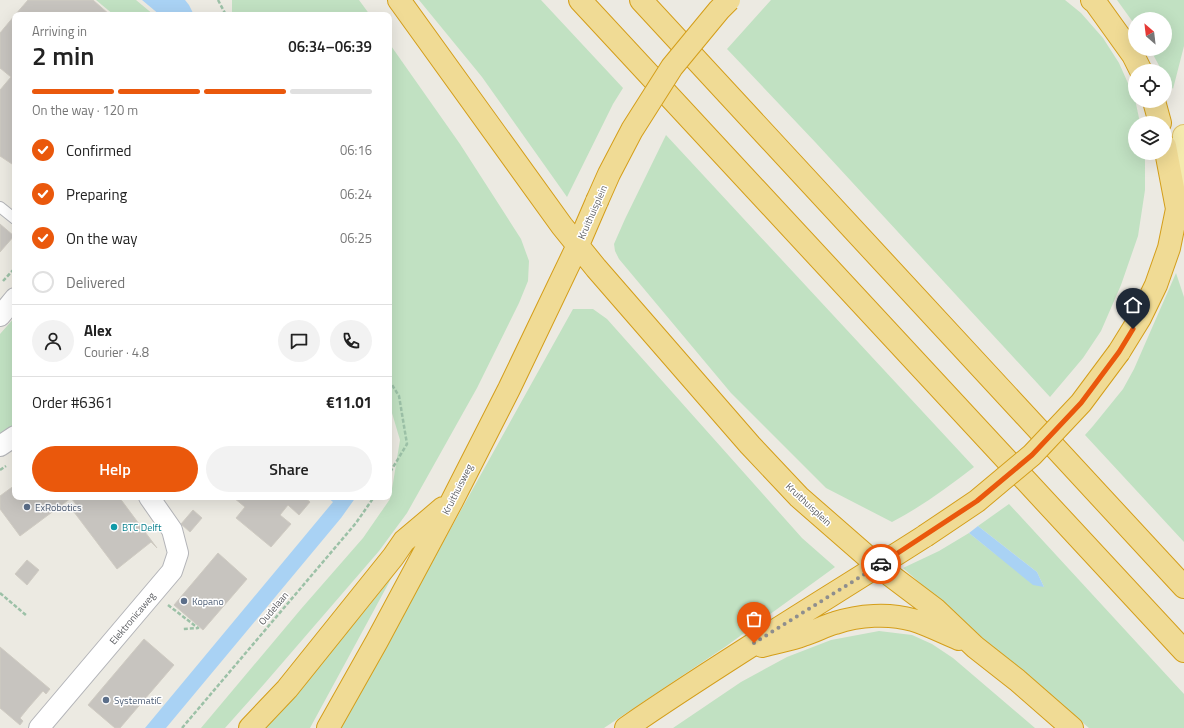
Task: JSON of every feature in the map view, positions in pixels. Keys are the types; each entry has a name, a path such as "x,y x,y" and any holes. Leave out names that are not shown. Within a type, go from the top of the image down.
{"highway":[{"path":"399,0 518,166 562,226 578,245"},
{"path":"580,0 1184,651"},
{"path":"641,0 1184,586"},
{"name":"Kruithuisplein","path":"729,0 719,10 668,73 632,130 609,174 578,245 638,317 794,492 878,566 935,609 975,647"},
{"path":"1092,0 1095,2 1133,55 1138,64"},
{"path":"1168,160 1184,236"},
{"path":"626,728 743,650 925,536 977,501 1032,455 1081,403 1119,352 1140,318 1156,285 1169,248 1177,209"},
{"name":"Kruithuisweg","path":"328,728 377,641 452,501 509,389 578,245"},
{"path":"250,728 287,689 394,557 404,541 452,501"},
{"path":"743,650 803,636 834,622 856,618 878,616 912,620 926,624 975,647 1072,728"}],"main road":[{"path":"1177,209 1180,165 1184,136"}],"street":[{"path":"0,316 12,302"},
{"path":"0,446 12,438"},
{"name":"Elektronicaweg","path":"39,728 172,571 178,553 172,530 151,500"}],"lane":[{"path":"0,207 12,217"}],"path":[{"path":"218,0 224,12"},
{"path":"0,284 12,271"},
{"path":"392,385 399,396 407,444 392,469"},
{"name":"Oudelaan","path":"182,728 356,523 372,500"},
{"path":"0,594 27,616"},
{"path":"172,608 198,628 182,629"}],"green space":[{"path":"96,0 136,0 150,12 110,12"},
{"path":"232,0 359,0 368,12 232,12"},
{"path":"419,0 541,0 623,88 613,104 567,197 482,77"},
{"path":"771,0 1065,0 1081,13 1103,38 1119,63 1128,83 1128,108 1137,108 1139,116 1128,116 1128,160 1145,160 1145,190 1138,236 1121,285 1101,331 1083,358 1050,397 816,143 727,49"},
{"path":"1117,0 1184,0 1184,46 1173,89 1172,64 1158,64 1154,56 1172,56 1172,12 1128,12 1128,15"},
{"path":"392,47 460,144 521,239 529,261 528,281 519,303 477,388 407,513 379,551 225,728 201,728 363,538 389,500 392,500 392,487 400,440 392,413"},
{"path":"666,135 974,467 924,503 892,522 826,488 731,393 619,259 615,251 614,244"},
{"path":"1176,273 1184,297 1184,542 1085,435 1123,389 1134,369"},
{"path":"573,309 593,309 607,319 802,538 835,567 725,647 604,728 338,728 421,582"},
{"path":"12,320 12,428 0,437 0,334"},
{"path":"1009,504 1184,694 1184,728 1089,728 988,643 903,568 939,551 969,533 994,553 1044,587 1037,572 978,526"},
{"path":"392,577 310,728 263,728 369,606"},
{"path":"879,631 912,635 932,644 953,658 1035,728 673,728 741,682 787,657 831,640"}],"water":[{"path":"142,0 185,0 192,12 156,12"},
{"path":"331,500 354,500 341,518 166,728 145,728 333,502"},
{"path":"978,526 1037,572 1044,587 1033,585 969,533"}],"building":[{"path":"28,0 93,0 107,12 18,12"},
{"path":"12,19 12,164 0,156 0,90 11,77 0,68 0,33"},
{"path":"0,224 12,234 12,238 0,252"},
{"name":"BTC Delft","path":"12,487 12,500 68,500 20,536 0,509 0,496"},
{"name":"BTC Delft","path":"73,500 121,500 157,548 151,542 117,569 71,508 76,504"},
{"path":"236,500 308,500 310,502 299,515 288,505 280,515 291,524 271,547 236,518 245,507"},
{"path":"193,510 202,518 190,532 181,524"},
{"path":"218,553 247,579 203,630 174,605"},
{"path":"27,560 39,570 27,585 15,574"},
{"path":"144,639 174,665 120,728 115,728 88,705"},
{"path":"0,647 50,689 46,694 43,691 29,707 20,718 23,721 20,725 0,708"}],"way so far":[{"path":"754,643 881,564"}],"place":[{"name":"ExRobotics","path":"27,507"},
{"name":"BTC Delft","path":"114,527"},
{"name":"Kopano","path":"184,601"},
{"name":"SystematiC","path":"106,700"}],"route":[{"path":"881,564 977,501 1032,455 1081,403 1119,352 1133,329"}]}
